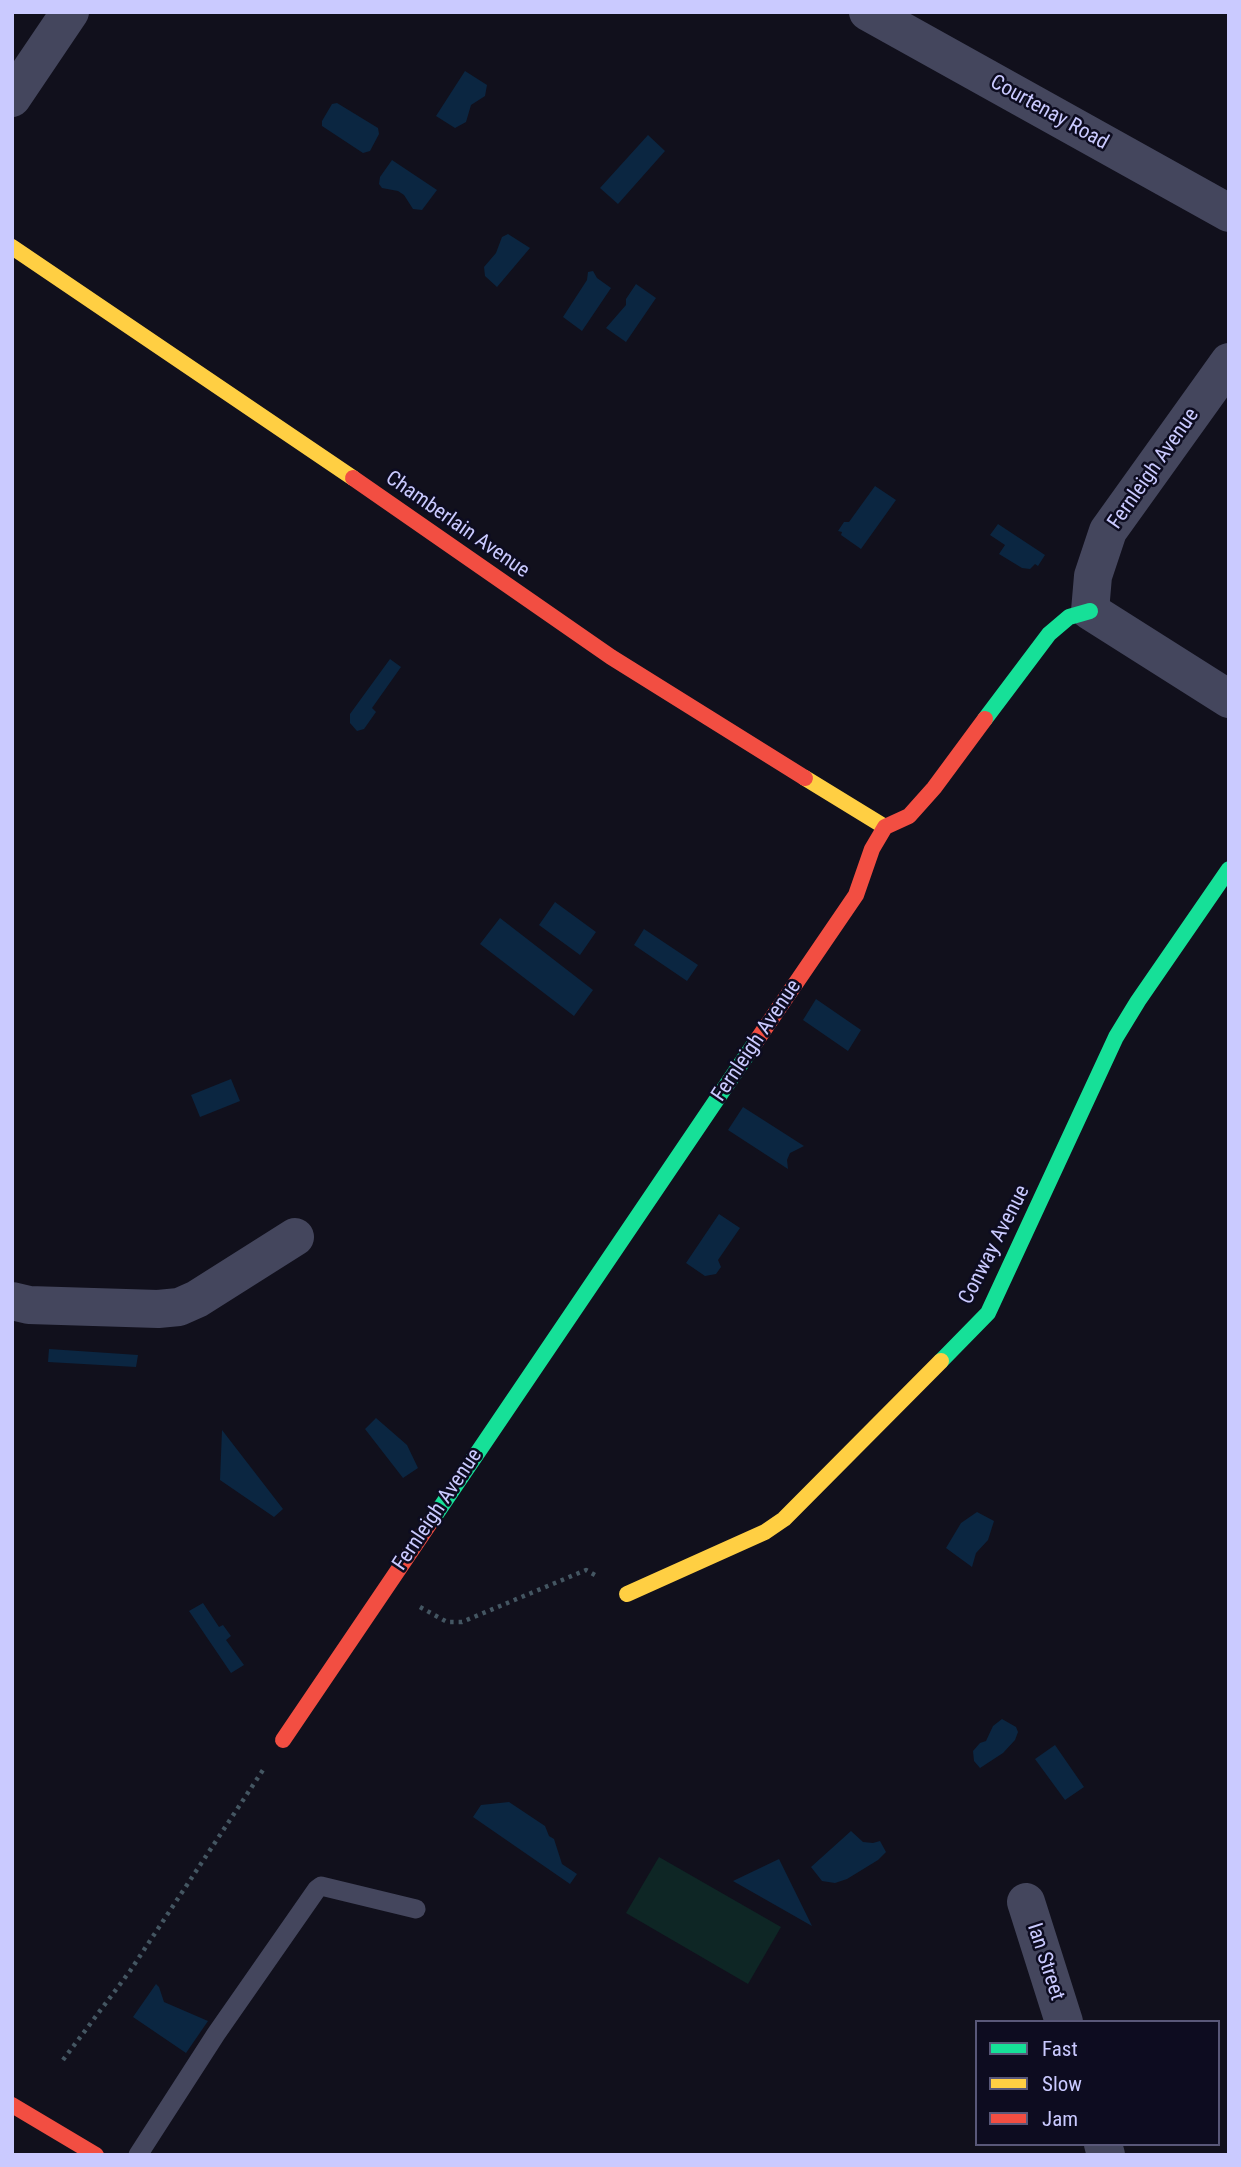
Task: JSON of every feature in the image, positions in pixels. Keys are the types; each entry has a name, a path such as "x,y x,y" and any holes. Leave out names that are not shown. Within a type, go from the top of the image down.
{"street":[{"path":"12,98 70,12"},
{"name":"Courtenay Road","path":"868,12 1229,213"},
{"name":"Chamberlain Avenue","path":"12,247 611,657 885,827"},
{"name":"Fernleigh Avenue","path":"1090,611 1093,576 1108,531 1229,362"},
{"path":"885,827 909,816 1049,634 1069,617 1090,611 1229,699"},
{"name":"Fernleigh Avenue","path":"283,1740 856,895 872,849 885,827"},
{"name":"Conway Avenue","path":"627,1594 765,1532 784,1519 988,1313 1116,1037 1138,1000 1229,869"},
{"path":"12,1301 29,1305 158,1309 179,1307 197,1299 295,1237"},
{"name":"Ian Street","path":"1026,1902 1063,2020"},
{"path":"12,2105 96,2155"}],"lane":[{"path":"138,2155 216,2034 317,1889 321,1886 416,1909"}],"path":[{"path":"387,1587 447,1622 462,1622 586,1570 627,1594"},
{"path":"63,2060 130,1971 283,1740"}],"green space":[{"path":"659,1857 781,1927 748,1984 626,1913"}],"water":[{"path":"465,71 487,85 485,96 471,105 466,122 455,128 436,116"},
{"path":"337,103 378,128 379,134 370,151 363,153 322,126 332,104"},
{"path":"648,135 665,151 618,204 600,188"},
{"path":"392,160 437,190 422,210 413,209 398,191 382,188 379,184 380,177"},
{"path":"508,234 530,248 497,287 485,276 484,267 496,253 502,237"},
{"path":"593,271 597,278 611,288 582,331 563,317 587,280 588,272"},
{"path":"636,284 656,298 626,342 606,328 626,305 626,299"},
{"path":"875,486 896,500 861,549 838,531 844,522 849,522"},
{"path":"998,524 1045,555 1038,566 1035,564 1030,569 1022,568 999,554 1005,545 990,535"},
{"path":"390,659 401,667 372,708 376,712 364,729 357,731 350,723 350,714"},
{"path":"555,902 596,932 580,955 539,925"},
{"path":"500,918 593,990 574,1016 480,944"},
{"path":"644,929 698,965 687,981 634,945"},
{"path":"816,999 861,1030 848,1051 803,1020"},
{"path":"231,1079 240,1101 200,1117 191,1095"},
{"path":"743,1107 804,1146 790,1153 787,1160 788,1169 728,1130"},
{"path":"719,1214 740,1228 718,1260 721,1267 716,1274 705,1276 686,1263"},
{"path":"49,1349 138,1355 136,1367 48,1362"},
{"path":"376,1418 407,1445 418,1468 403,1478 365,1429"},
{"path":"222,1430 283,1509 274,1517 220,1480"},
{"path":"977,1512 994,1521 988,1540 976,1553 972,1567 946,1548 961,1523"},
{"path":"203,1603 219,1627 223,1625 231,1636 226,1640 244,1665 231,1673 189,1611"},
{"path":"1002,1719 1016,1727 1018,1732 1015,1740 1003,1753 980,1768 974,1761 973,1751 986,1741 993,1726"},
{"path":"1055,1745 1084,1787 1065,1800 1035,1759"},
{"path":"509,1802 545,1826 549,1836 554,1839 562,1864 577,1874 570,1884 473,1817 481,1805"},
{"path":"851,1831 863,1842 880,1841 886,1852 847,1879 835,1883 822,1881 811,1867"},
{"path":"779,1859 812,1926 733,1881"},
{"path":"156,1984 164,2002 208,2021 186,2053 133,2017"}],"traffic: fast":[{"path":"985,719 1049,634 1069,617 1090,611"},
{"path":"941,1361 988,1313 1116,1037 1229,869"},
{"path":"432,1520 755,1043"}],"traffic: slow":[{"path":"12,247 353,478"},
{"path":"805,778 885,827"},
{"path":"627,1594 765,1532 784,1519 941,1361"}],"traffic: jam":[{"path":"353,478 611,657 805,778"},
{"path":"755,1043 856,895 872,849 885,827 909,816 934,788 985,719"},
{"path":"283,1740 432,1520"},
{"path":"12,2105 96,2155"}]}
